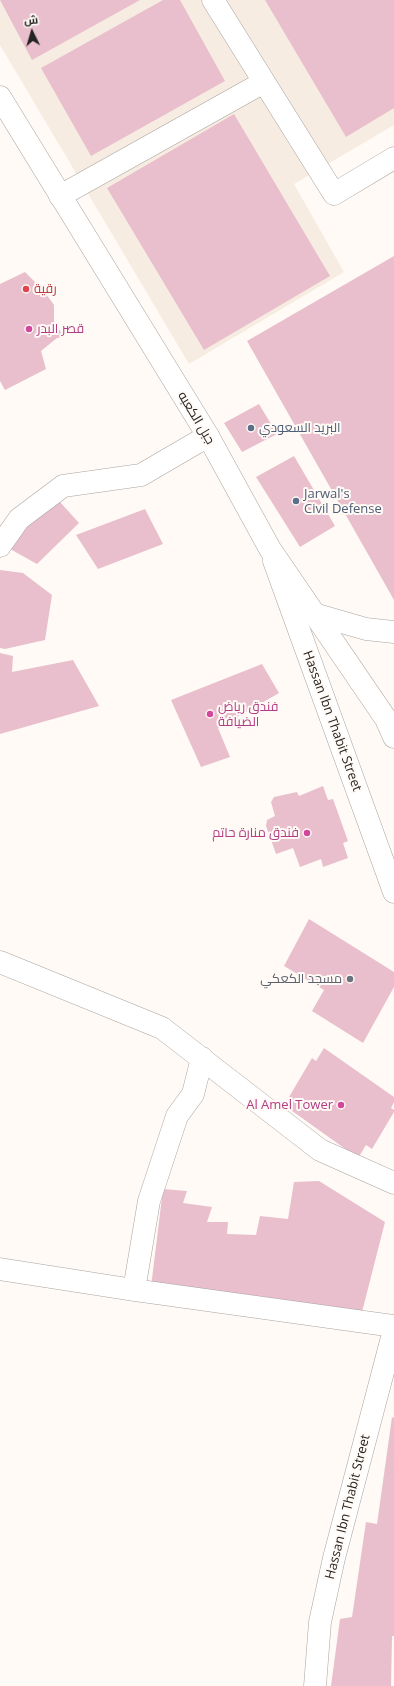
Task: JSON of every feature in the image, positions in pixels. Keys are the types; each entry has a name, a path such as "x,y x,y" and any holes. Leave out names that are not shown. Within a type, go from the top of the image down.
{"main road":[{"path":"213,0 334,194 394,158"},
{"path":"60,196 264,82"},
{"name":"جبل الكعبه","path":"0,97 208,436 270,549 391,722"},
{"path":"0,546 19,519 63,486 141,475 208,436"},
{"name":"Hassan Ibn Thabit Street","path":"270,549 394,892"},
{"path":"314,614 366,629 394,632"},
{"path":"0,962 162,1028 320,1150 394,1183"},
{"path":"134,1290 149,1201 177,1116 193,1094 202,1058"},
{"path":"0,1269 134,1290 394,1326"},
{"name":"Hassan Ibn Thabit Street","path":"315,1686 320,1622 334,1558 394,1330"}],"shaded area":[{"path":"0,0 394,0 394,125 294,184 344,272 189,364 0,45"}],"building":[{"path":"0,0 140,0 32,60"},
{"path":"163,0 180,0 225,81 91,156 41,68"},
{"path":"265,0 394,0 394,108 346,137"},
{"path":"234,114 330,276 204,350 107,188"},
{"path":"394,256 394,600 247,341"},
{"name":"قصر البدر","path":"25,272 44,291 54,305 54,321 64,337 57,338 41,351 46,369 5,390 0,381 0,284"},
{"name":"البريد السعودي","path":"259,404 277,434 242,452 224,423"},
{"name":"Jarwal's Civil Defense","path":"294,456 335,526 300,547 256,477"},
{"path":"60,502 79,523 37,564 1,544"},
{"path":"145,509 163,544 98,569 76,535"},
{"path":"0,570 23,573 52,595 45,640 5,649 0,648"},
{"path":"0,653 13,656 12,672 73,660 99,706 0,734"},
{"name":"فندق رياض الضيافة","path":"262,664 279,693 218,728 230,757 201,767 171,700"},
{"name":"فندق منارة حاتم","path":"323,786 328,800 333,799 348,841 343,843 348,858 323,867 321,859 300,867 293,848 276,854 266,826 267,820 275,816 271,802 274,797 297,792 299,796"},
{"name":"مسجد الكعكي","path":"309,919 394,972 394,987 363,1043 312,1011 324,990 284,966"},
{"name":"Al Amel Tower","path":"324,1048 394,1097 394,1102 391,1108 394,1112 372,1149 366,1145 358,1158 288,1108 293,1099 289,1097 312,1058 316,1061"},
{"path":"319,1181 385,1222 361,1316 151,1287 163,1189 187,1191 183,1203 212,1207 207,1222 228,1222 227,1234 256,1235 260,1216 288,1219 294,1182"},
{"path":"392,1417 394,1418 394,1636 392,1636 391,1686 331,1686 340,1619 352,1617 366,1522 377,1524"}],"place":[{"name":"رقية","path":"26,289"},
{"name":"قصر البدر","path":"29,329"},
{"name":"البريد السعودي","path":"251,428"},
{"name":"Jarwal's Civil Defense","path":"296,501"},
{"name":"فندق رياض الضيافة","path":"210,714"},
{"name":"فندق منارة حاتم","path":"307,833"},
{"name":"مسجد الكعكي","path":"350,979"},
{"name":"Al Amel Tower","path":"341,1105"}]}
